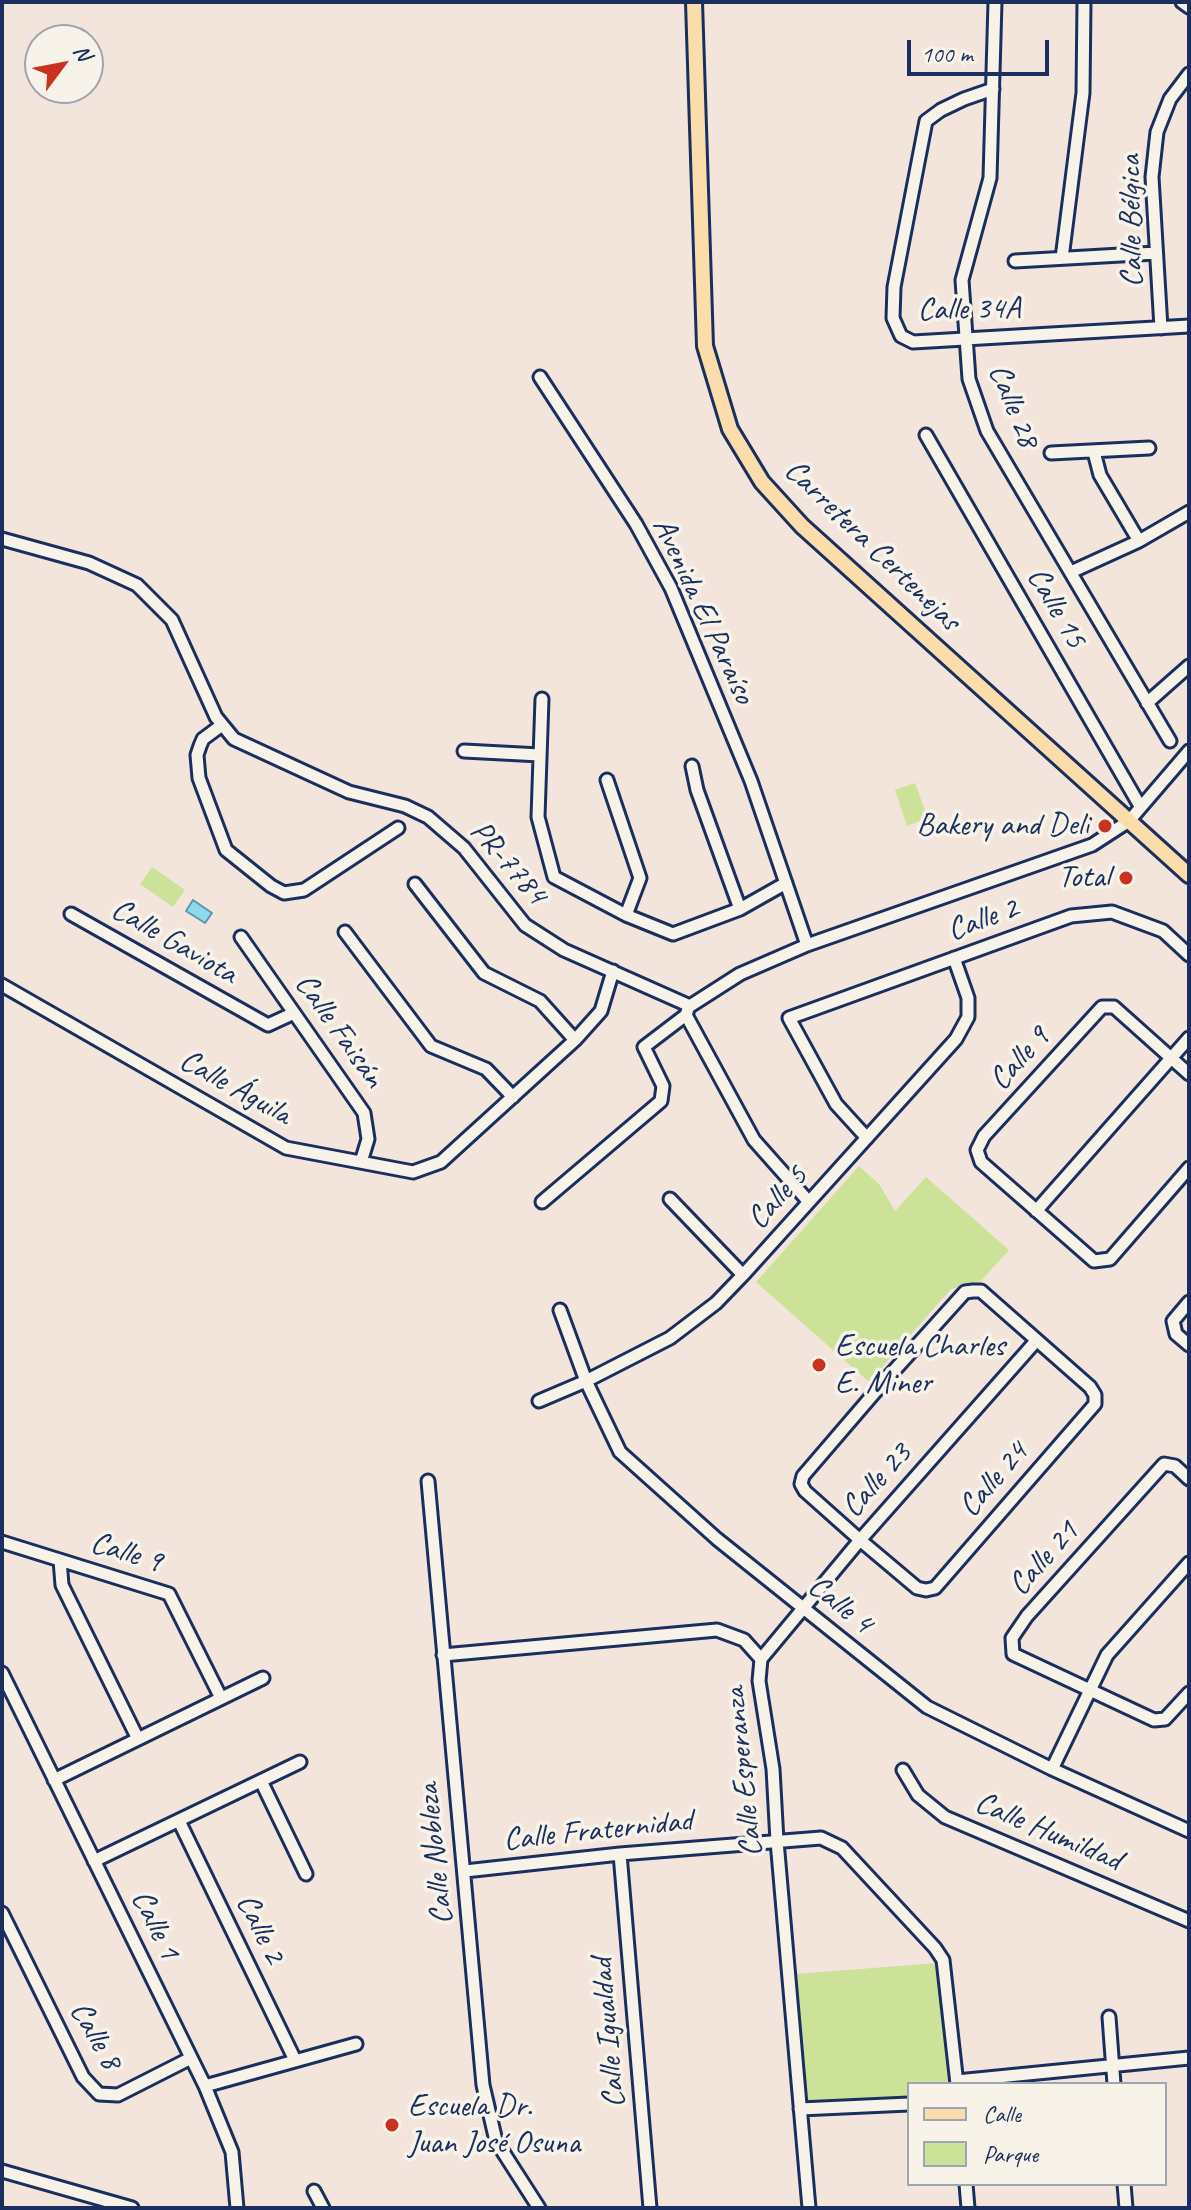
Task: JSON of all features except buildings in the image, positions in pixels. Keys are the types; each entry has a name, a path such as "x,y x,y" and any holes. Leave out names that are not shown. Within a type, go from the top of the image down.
{"main road":[{"name":"Carretera Certenejas","path":"694,2 705,346 730,429 762,482 802,526 1189,875"}],"street":[{"name":"Calle 28","path":"995,2 990,178 962,280 969,379 987,431 1170,741"},
{"path":"1062,258 1083,93 1084,2"},
{"path":"1182,2 1189,7"},
{"name":"Calle Bélgica","path":"1161,328 1152,177 1157,132 1170,99 1189,74"},
{"name":"Calle 34A","path":"993,89 964,99 926,121 894,287 893,318 901,336 913,342 1189,326"},
{"path":"1015,261 1156,253"},
{"name":"Avenida El Paraíso","path":"540,377 636,524 671,588 751,781 807,945"},
{"name":"Calle 15","path":"926,435 1140,806"},
{"path":"1051,453 1149,448"},
{"path":"1094,452 1100,475 1139,541"},
{"path":"1071,572 1139,541 1189,512"},
{"name":"PR-7784","path":"2,539 89,563 137,585 172,620 216,717 234,739 349,792 405,806 428,817 464,848 525,925 564,950 613,971 688,1011"},
{"path":"1147,703 1189,666"},
{"path":"542,699 538,817 554,877 626,915 673,934 740,909 786,883"},
{"path":"222,725 203,739 197,755 199,778 226,850 271,886 284,893 304,890 398,828"},
{"path":"464,751 540,755"},
{"path":"542,1202 661,1101 663,1086 644,1047 740,974 807,945 1092,845 1129,821 1189,751"},
{"path":"692,766 697,790 740,909"},
{"path":"607,780 640,878 626,915"},
{"path":"415,884 484,973 540,1001 575,1040"},
{"name":"Calle 2","path":"867,1138 836,1104 789,1018 1071,916 1112,912 1163,931 1189,955"},
{"name":"Calle Gaviota","path":"71,914 268,1025 294,1013"},
{"path":"345,932 431,1046 486,1069 513,1097"},
{"name":"Calle Faisán","path":"241,937 364,1113 368,1139 361,1162"},
{"name":"Calle 5","path":"539,1401 670,1338 716,1303 743,1275 956,1039 968,1017 968,998 954,958"},
{"name":"Calle Águila","path":"2,985 286,1148 413,1172 441,1162 575,1040 601,1011 613,971"},
{"name":"Calle 9","path":"1036,1211 981,1162 977,1150 984,1136 1102,1007 1114,1007 1172,1057"},
{"path":"688,1011 754,1140 809,1202"},
{"path":"1189,1038 1036,1211 1094,1261 1110,1259 1189,1168"},
{"path":"1172,1057 1189,1074"},
{"path":"670,1199 743,1275"},
{"path":"860,1540 801,1484 803,1476 863,1406 965,1292 981,1291 1036,1341"},
{"path":"1189,1302 1173,1321 1176,1334 1189,1345"},
{"name":"Calle 4","path":"560,1310 586,1381 620,1452 803,1610 927,1707 1052,1769 1189,1831"},
{"name":"Calle 23","path":"761,1659 860,1540 1036,1341"},
{"name":"Calle 24","path":"860,1540 917,1588 935,1588 1095,1404 1095,1395 1090,1387 1036,1341"},
{"name":"Calle 21","path":"1089,1689 1013,1654 1012,1638 1027,1616 1164,1464 1175,1466 1189,1479"},
{"name":"Calle Nobleza","path":"428,1481 483,2085 496,2141 539,2208"},
{"name":"Calle 9","path":"2,1542 169,1594 221,1698"},
{"path":"60,1560 62,1585 138,1739"},
{"path":"1052,1769 1107,1655 1189,1563"},
{"name":"Calle Esperanza","path":"443,1655 717,1630 744,1640 761,1659 759,1681 773,1769 809,2208"},
{"name":"Calle 1","path":"2,1673 205,2086 232,2152 237,2208"},
{"path":"54,1780 263,1678"},
{"path":"1089,1689 1154,1720 1165,1719 1189,1693"},
{"path":"94,1861 300,1762"},
{"name":"Calle Humildad","path":"903,1770 918,1795 945,1817 1189,1921"},
{"path":"261,1781 306,1874"},
{"name":"Calle 2","path":"179,1821 295,2060"},
{"name":"Calle Fraternidad","path":"465,1871 620,1854 821,1838 842,1848 943,1960 957,2082"},
{"name":"Calle Igualdad","path":"620,1854 650,2208"},
{"name":"Calle 8","path":"2,1913 83,2077 99,2094 118,2095 191,2058"},
{"path":"1109,2017 1114,2082"},
{"path":"205,2086 356,2044"},
{"path":"966,2082 1189,2058"},
{"path":"800,2109 907,2104"},
{"path":"2,2171 132,2208"},
{"path":"966,2186 968,2208"},
{"path":"1124,2186 1126,2208"},
{"path":"314,2191 323,2208"}],"green space":[{"path":"915,783 928,818 907,826 895,790"},
{"path":"152,867 185,890 173,907 140,884"},
{"path":"859,1166 879,1184 895,1211 926,1177 1009,1250 981,1281 951,1289 869,1382 756,1282"},
{"path":"938,1963 955,2082 907,2082 907,2100 808,2103 795,1974"}],"water":[{"path":"193,900 212,913 205,923 186,911"}],"place":[{"name":"Bakery and Deli","path":"1105,826"},
{"name":"Total","path":"1126,878"},
{"name":"Escuela Charles E. Miner","path":"819,1365"},
{"name":"Escuela Dr. Juan José Osuna","path":"392,2125"}]}
